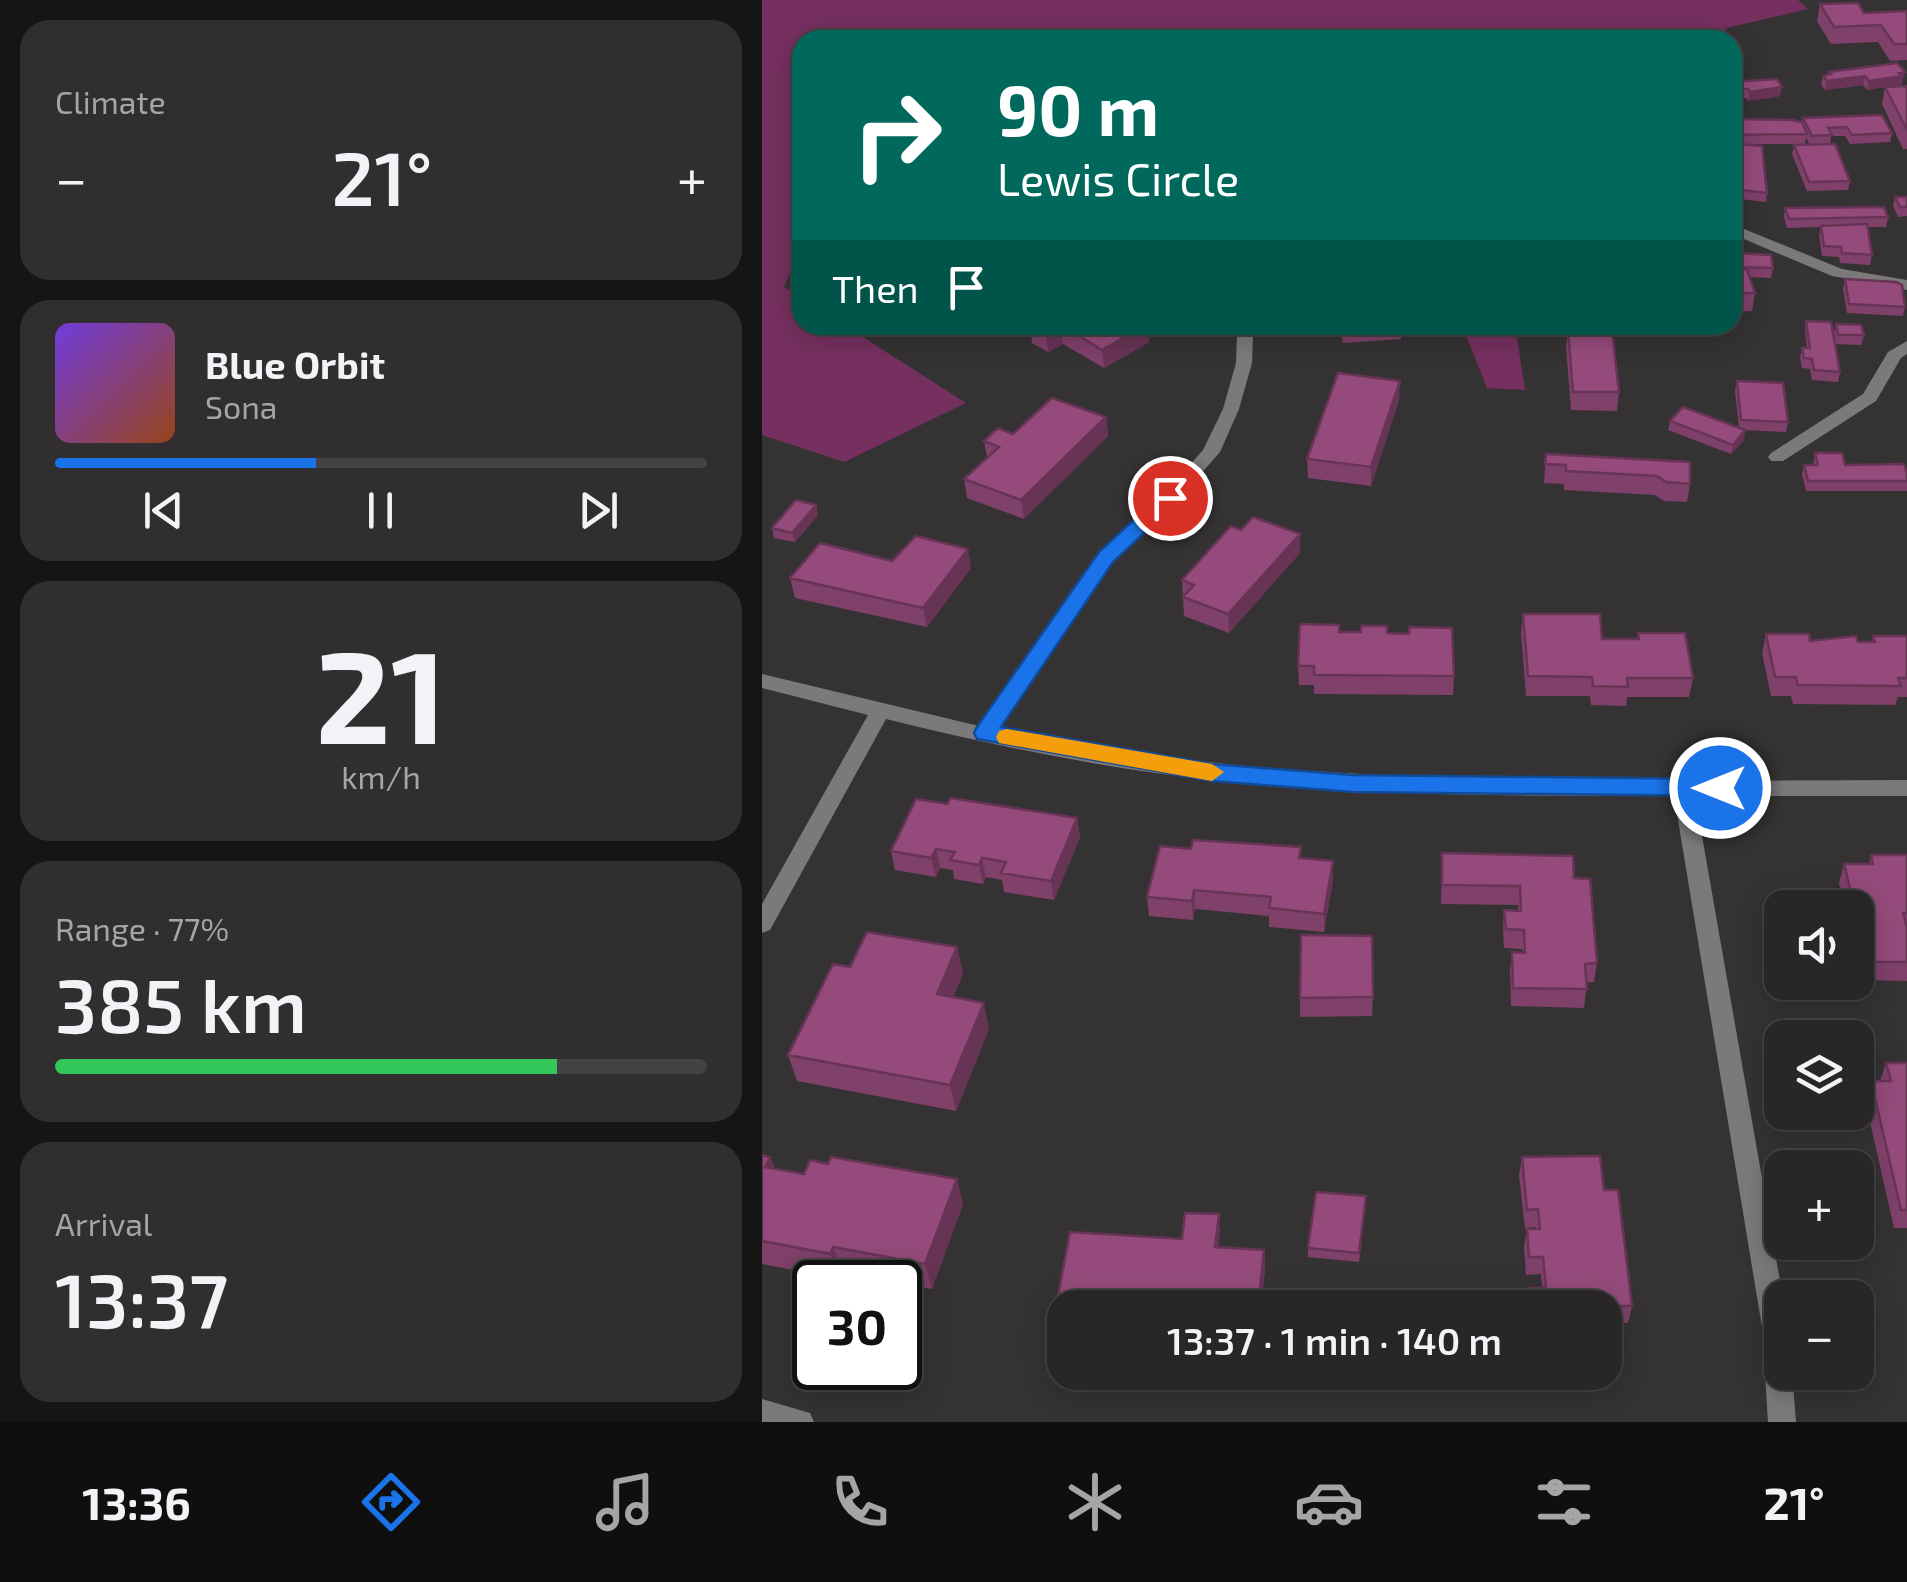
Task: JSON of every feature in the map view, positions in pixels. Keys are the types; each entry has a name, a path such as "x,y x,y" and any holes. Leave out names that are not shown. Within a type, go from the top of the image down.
{"street":[{"path":"1742,233 1838,273 1906,285"},
{"path":"986,733 1106,557 1170,498 1211,452 1244,363 1245,335"},
{"path":"1777,457 1870,397 1894,355 1906,346"},
{"path":"762,681 986,733 1212,772 1353,783 1906,788"},
{"path":"762,924 880,711"},
{"path":"1683,788 1775,1327 1782,1422"},
{"path":"762,1412 800,1422"}],"shaded area":[{"path":"762,0 1798,0 1808,9 1726,30 792,30 792,268 784,287 792,292 792,335 860,335 966,403 844,462 762,435"},
{"path":"1466,335 1517,335 1525,390 1487,388"}],"building":[{"path":"1858,3 1864,13 1907,11 1907,44 1894,44 1881,25 1834,27 1820,4"},
{"path":"1897,63 1905,72 1899,73 1903,76 1827,81 1823,76 1829,72"},
{"path":"1777,79 1782,87 1750,92 1742,89 1742,81"},
{"path":"1907,86 1907,130 1885,87"},
{"path":"1882,115 1892,133 1852,135 1847,127 1828,128 1832,135 1812,136 1803,118"},
{"path":"1742,119 1802,122 1807,134 1742,135"},
{"path":"1742,144 1762,146 1767,193 1742,190"},
{"path":"1835,144 1850,181 1809,182 1794,145"},
{"path":"1895,197 1907,197 1907,207 1900,207"},
{"path":"1884,207 1888,217 1789,219 1785,208"},
{"path":"1867,224 1872,255 1842,253 1841,247 1824,246 1821,226"},
{"path":"1742,254 1771,255 1773,268 1742,267"},
{"path":"1742,269 1747,269 1755,293 1742,293"},
{"path":"1845,279 1896,282 1902,285 1905,307 1849,304"},
{"path":"1806,321 1831,322 1840,372 1814,370 1812,359 1804,358 1802,348 1810,348"},
{"path":"1836,324 1861,325 1864,335 1838,335"},
{"path":"1077,335 1128,335 1102,350"},
{"path":"1568,335 1613,335 1619,392 1573,392"},
{"path":"1338,373 1400,381 1371,467 1307,459"},
{"path":"1737,381 1783,383 1788,422 1741,420"},
{"path":"1052,398 1106,417 1021,500 964,479 999,447 984,441 998,428 1013,434"},
{"path":"1683,407 1745,430 1733,445 1670,421"},
{"path":"1815,453 1842,453 1845,465 1904,464 1907,481 1808,481 1804,465 1818,465"},
{"path":"1546,454 1690,462 1690,484 1666,482 1657,476 1566,471 1566,465 1545,464"},
{"path":"796,500 816,505 792,533 772,528"},
{"path":"1253,517 1300,534 1228,614 1183,597 1194,585 1182,580 1231,526 1241,530"},
{"path":"916,536 968,549 923,608 790,578 820,543 892,561"},
{"path":"1523,614 1600,614 1602,639 1639,639 1638,633 1685,633 1693,678 1627,678 1628,687 1593,686 1592,677 1528,676"},
{"path":"1300,624 1339,625 1339,632 1361,632 1361,626 1387,626 1387,633 1409,634 1409,627 1452,628 1454,676 1314,675 1314,666 1298,666"},
{"path":"1766,634 1809,634 1810,641 1856,636 1858,642 1875,642 1873,636 1907,636 1907,678 1898,678 1901,686 1798,685 1796,677 1775,677"},
{"path":"951,798 1077,818 1051,881 1001,873 1006,862 982,858 979,865 950,860 955,852 936,849 931,858 891,851 916,799 947,804"},
{"path":"1193,840 1301,847 1299,858 1333,861 1324,914 1269,908 1271,897 1194,890 1192,901 1147,897 1160,846 1191,849"},
{"path":"1442,853 1573,856 1574,878 1590,879 1597,963 1585,964 1587,989 1513,988 1512,952 1525,953 1524,930 1506,929 1504,910 1521,911 1520,886 1442,885"},
{"path":"1871,855 1907,855 1907,913 1903,913 1907,962 1874,962 1874,890 1850,890 1844,864 1873,864"},
{"path":"867,932 957,947 937,994 984,1003 950,1085 788,1055 833,964 850,967"},
{"path":"1301,935 1372,936 1373,997 1300,998"},
{"path":"1886,1063 1907,1063 1907,1210 1901,1210 1874,1094 1874,1081 1891,1081"},
{"path":"762,1155 770,1157 765,1167 804,1174 810,1160 828,1164 831,1157 957,1179 925,1264 922,1260 833,1247 831,1254 762,1241"},
{"path":"1600,1156 1604,1190 1618,1190 1632,1306 1622,1306 1622,1290 1530,1290 1546,1288 1543,1257 1529,1257 1527,1229 1540,1229 1538,1209 1527,1210 1522,1157"},
{"path":"1316,1192 1366,1196 1359,1253 1308,1248"},
{"path":"1185,1213 1219,1214 1215,1247 1264,1250 1260,1290 1059,1290 1070,1232 1182,1239"}],"slow traffic":[{"path":"1007,737 1212,772"}],"route":[{"path":"1170,498 1106,557 986,733 1212,772 1353,783 1720,788"}]}
